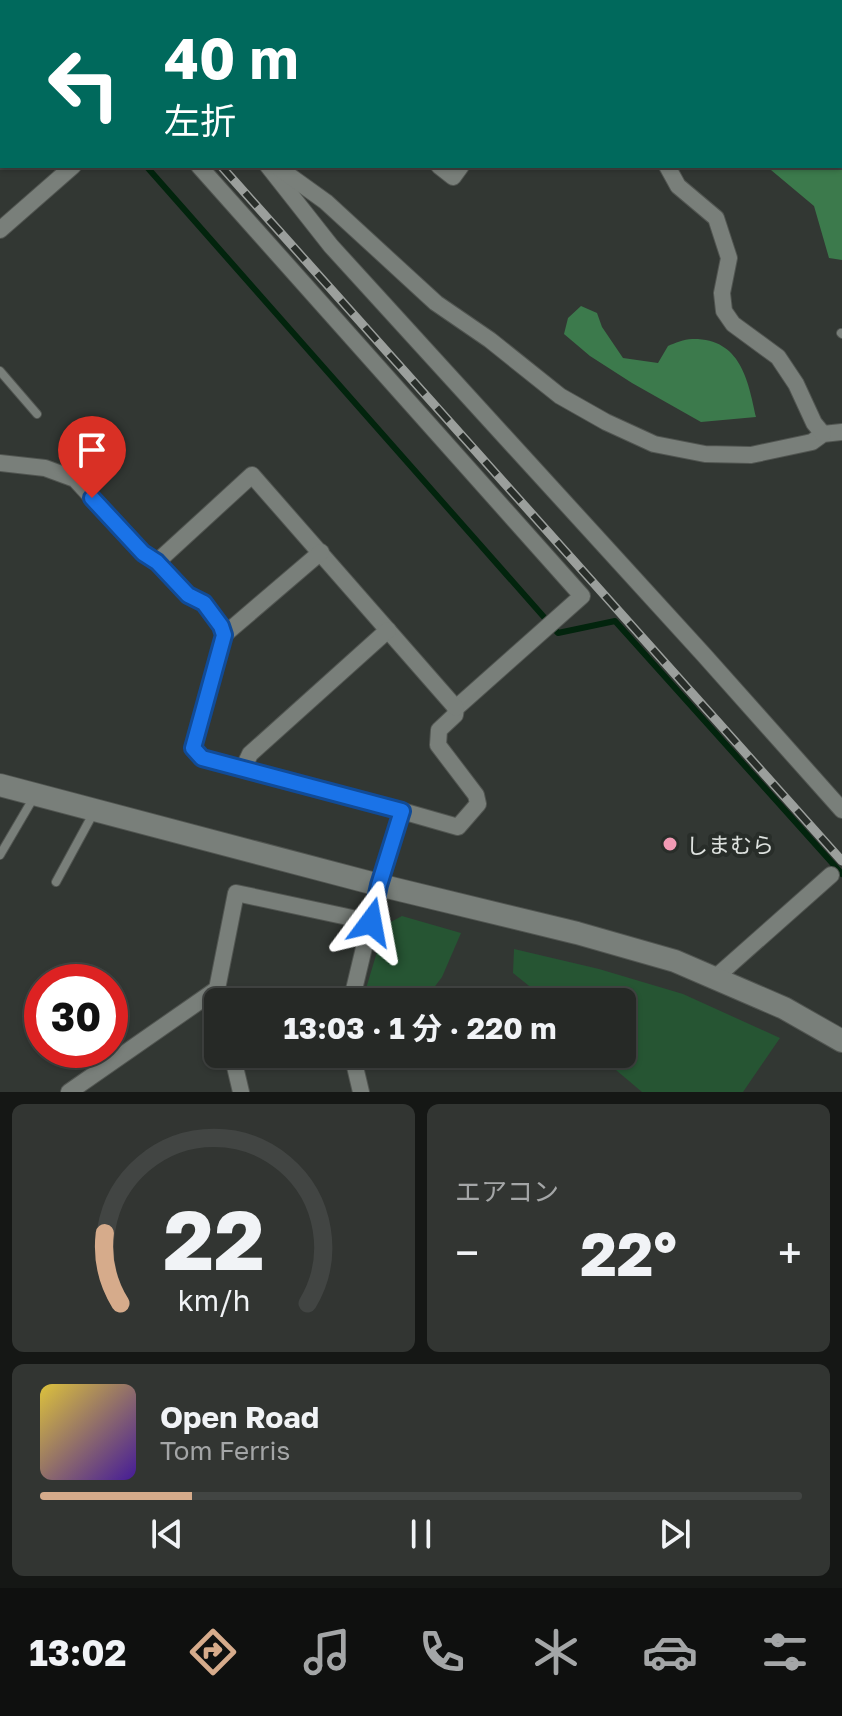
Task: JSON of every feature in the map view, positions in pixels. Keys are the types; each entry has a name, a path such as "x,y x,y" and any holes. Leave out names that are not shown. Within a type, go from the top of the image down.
{"street":[{"path":"0,230 71,168"},
{"path":"0,463 45,468 75,479 143,553 157,562 188,595 204,603 221,626 224,635 193,748 202,758 458,827 478,804 476,795 438,745 439,730 455,715 456,708 582,596 201,168"},
{"path":"270,168 331,246 842,810"},
{"path":"279,168 326,202 436,303 490,340 560,396 606,422 654,444 705,454 751,455 812,442 823,434 842,432"},
{"path":"442,168 453,177 460,168"},
{"path":"668,168 678,186 716,218 729,258 722,293 724,311 733,324 778,357 823,434"},
{"path":"157,562 252,475 456,708"},
{"path":"224,635 321,552"},
{"path":"243,769 250,754 388,630"},
{"path":"0,785 675,961 784,1008 842,1041"},
{"path":"354,988 379,885 402,811"},
{"path":"716,977 831,875"},
{"path":"219,988 236,893 371,922"},
{"path":"69,1092 204,1004"},
{"path":"235,1068 241,1092"},
{"path":"355,1068 361,1092"}],"lane":[{"path":"0,371 37,414"},
{"path":"0,855 36,795"},
{"path":"56,882 95,810"}],"green space":[{"path":"770,168 842,168 842,260 829,258 814,206"},
{"path":"581,306 597,313 602,327 623,358 658,363 668,346 689,339 721,345 739,363 745,375 756,417 701,422 632,383 590,356 564,334 568,318"},
{"path":"402,916 461,933 442,977 434,988 366,988 385,925"},
{"path":"514,949 599,969 683,994 780,1038 743,1092 642,1092 614,1068 636,1068 636,988 532,988 513,973"}],"waterway":[{"path":"148,168 558,633 615,621 842,874"}],"railway":[{"path":"223,168 842,861"}],"place":[{"name":"しまむら","path":"670,844"}],"route":[{"path":"92,498 143,553 157,562 188,595 204,603 221,626 224,635 193,748 202,758 402,811 371,922"}]}
